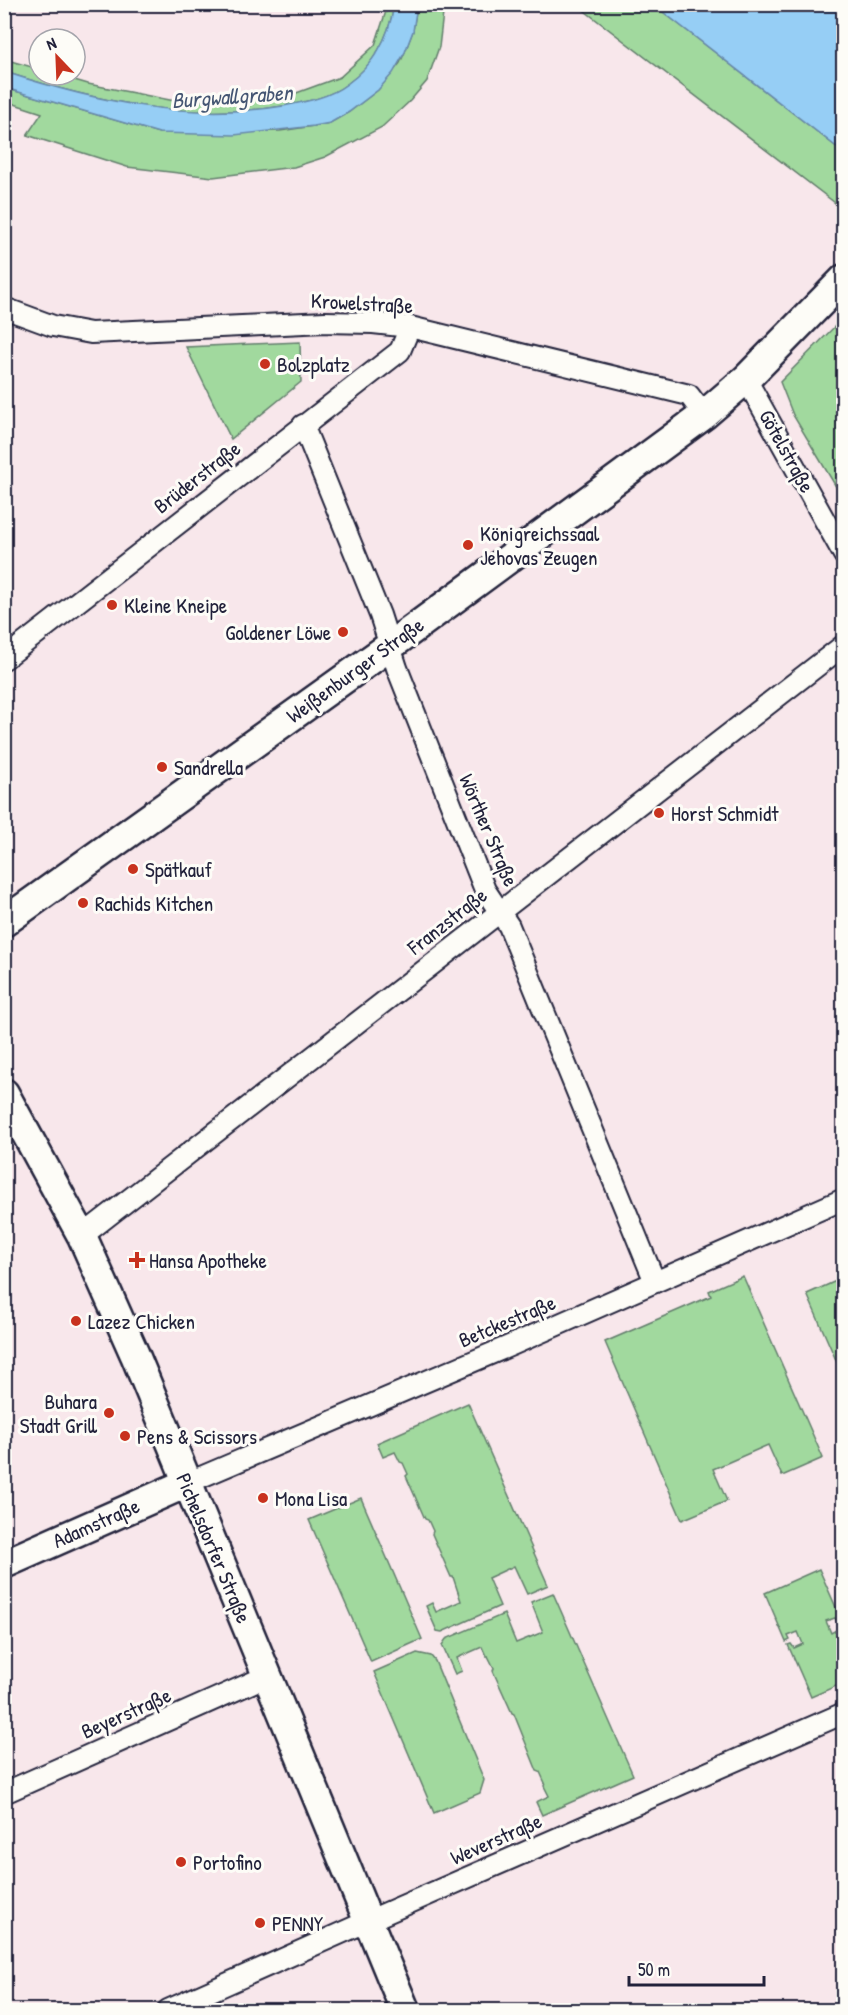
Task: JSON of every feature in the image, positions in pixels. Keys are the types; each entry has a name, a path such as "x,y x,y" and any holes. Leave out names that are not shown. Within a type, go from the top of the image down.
{"street":[{"path":"704,415 746,379 843,279"},
{"name":"Krowelstraße","path":"4,308 53,326 91,333 325,322 410,327 689,395 704,415"},
{"name":"Brüderstraße","path":"4,659 400,351 410,327"},
{"name":"Götelstraße","path":"746,379 843,555"},
{"name":"Weißenburger Straße","path":"4,922 390,646 704,415"},
{"name":"Wörther Straße","path":"303,425 380,615 397,668 486,890 511,930 655,1282"},
{"name":"Franzstraße","path":"82,1236 843,645"},
{"name":"Pichelsdorfer Straße","path":"4,1093 82,1236 135,1355 405,2010"},
{"name":"Betckestraße","path":"187,1483 514,1344 843,1199"},
{"name":"Adamstraße","path":"4,1564 187,1483"},
{"name":"Beyerstraße","path":"4,1793 267,1676"},
{"name":"Weverstraße","path":"168,2010 843,1713"}],"green space":[{"path":"388,5 394,5 392,17 379,49 357,76 340,89 324,96 283,106 212,112 177,110 107,100 56,87 87,87 87,84 175,101 280,99 340,77 375,45"},
{"path":"417,5 444,5 439,47 427,81 410,101 382,127 325,157 294,167 213,177 127,167 27,135 42,113 5,101 5,88 159,133 280,131 330,123 378,90 400,63 413,31"},
{"path":"577,5 654,5 843,152 843,209"},
{"path":"4,59 27,66 27,78 5,72"},
{"path":"843,318 844,494 841,495 793,415 780,382"},
{"path":"300,342 301,382 231,439 186,347"},
{"path":"743,1276 823,1458 782,1476 768,1445 713,1469 727,1501 682,1520 605,1342 711,1296 709,1291"},
{"path":"843,1278 843,1376 807,1294"},
{"path":"468,1403 548,1585 527,1594 514,1566 488,1578 500,1606 442,1632 437,1631 426,1606 432,1603 436,1612 461,1601 453,1577 451,1577 432,1534 433,1531 428,1520 425,1519 406,1476 408,1474 403,1463 400,1462 395,1452 383,1457 377,1443"},
{"path":"361,1498 422,1639 371,1662 309,1520"},
{"path":"819,1569 843,1623 839,1625 835,1618 826,1621 831,1633 843,1626 843,1683 811,1697 788,1645 791,1644 794,1648 803,1644 798,1632 788,1636 790,1640 786,1642 765,1593"},
{"path":"553,1593 633,1775 542,1815 536,1802 549,1796 544,1786 545,1783 540,1772 537,1771 488,1656 482,1647 457,1658 462,1671 455,1674 442,1645 446,1639 504,1614 516,1643 543,1632 531,1602"},
{"path":"417,1653 431,1656 435,1661 484,1780 480,1793 434,1813 374,1672"}],"water":[{"path":"394,5 417,5 413,31 405,52 393,73 378,90 349,112 330,123 314,126 234,135 159,133 5,88 5,72 27,78 27,87 56,87 142,106 212,112 283,106 324,96 340,89 357,76 379,49 392,17"},
{"path":"654,5 843,5 843,152"}],"place":[{"name":"Bolzplatz","path":"265,364"},
{"name":"Königreichssaal Jehovas Zeugen","path":"468,545"},
{"name":"Kleine Kneipe","path":"112,605"},
{"name":"Goldener Löwe","path":"343,632"},
{"name":"Sandrella","path":"162,767"},
{"name":"Horst Schmidt","path":"659,813"},
{"name":"Spätkauf","path":"133,869"},
{"name":"Rachids Kitchen","path":"83,903"},
{"name":"Hansa Apotheke","path":"137,1260"},
{"name":"Lazez Chicken","path":"76,1321"},
{"name":"Buhara Stadt Grill","path":"109,1413"},
{"name":"Pens & Scissors","path":"125,1436"},
{"name":"Mona Lisa","path":"263,1498"},
{"name":"Portofino","path":"181,1862"},
{"name":"PENNY","path":"260,1923"}],"water label":[{"name":"Burgwallgraben","path":"232,96"}]}
